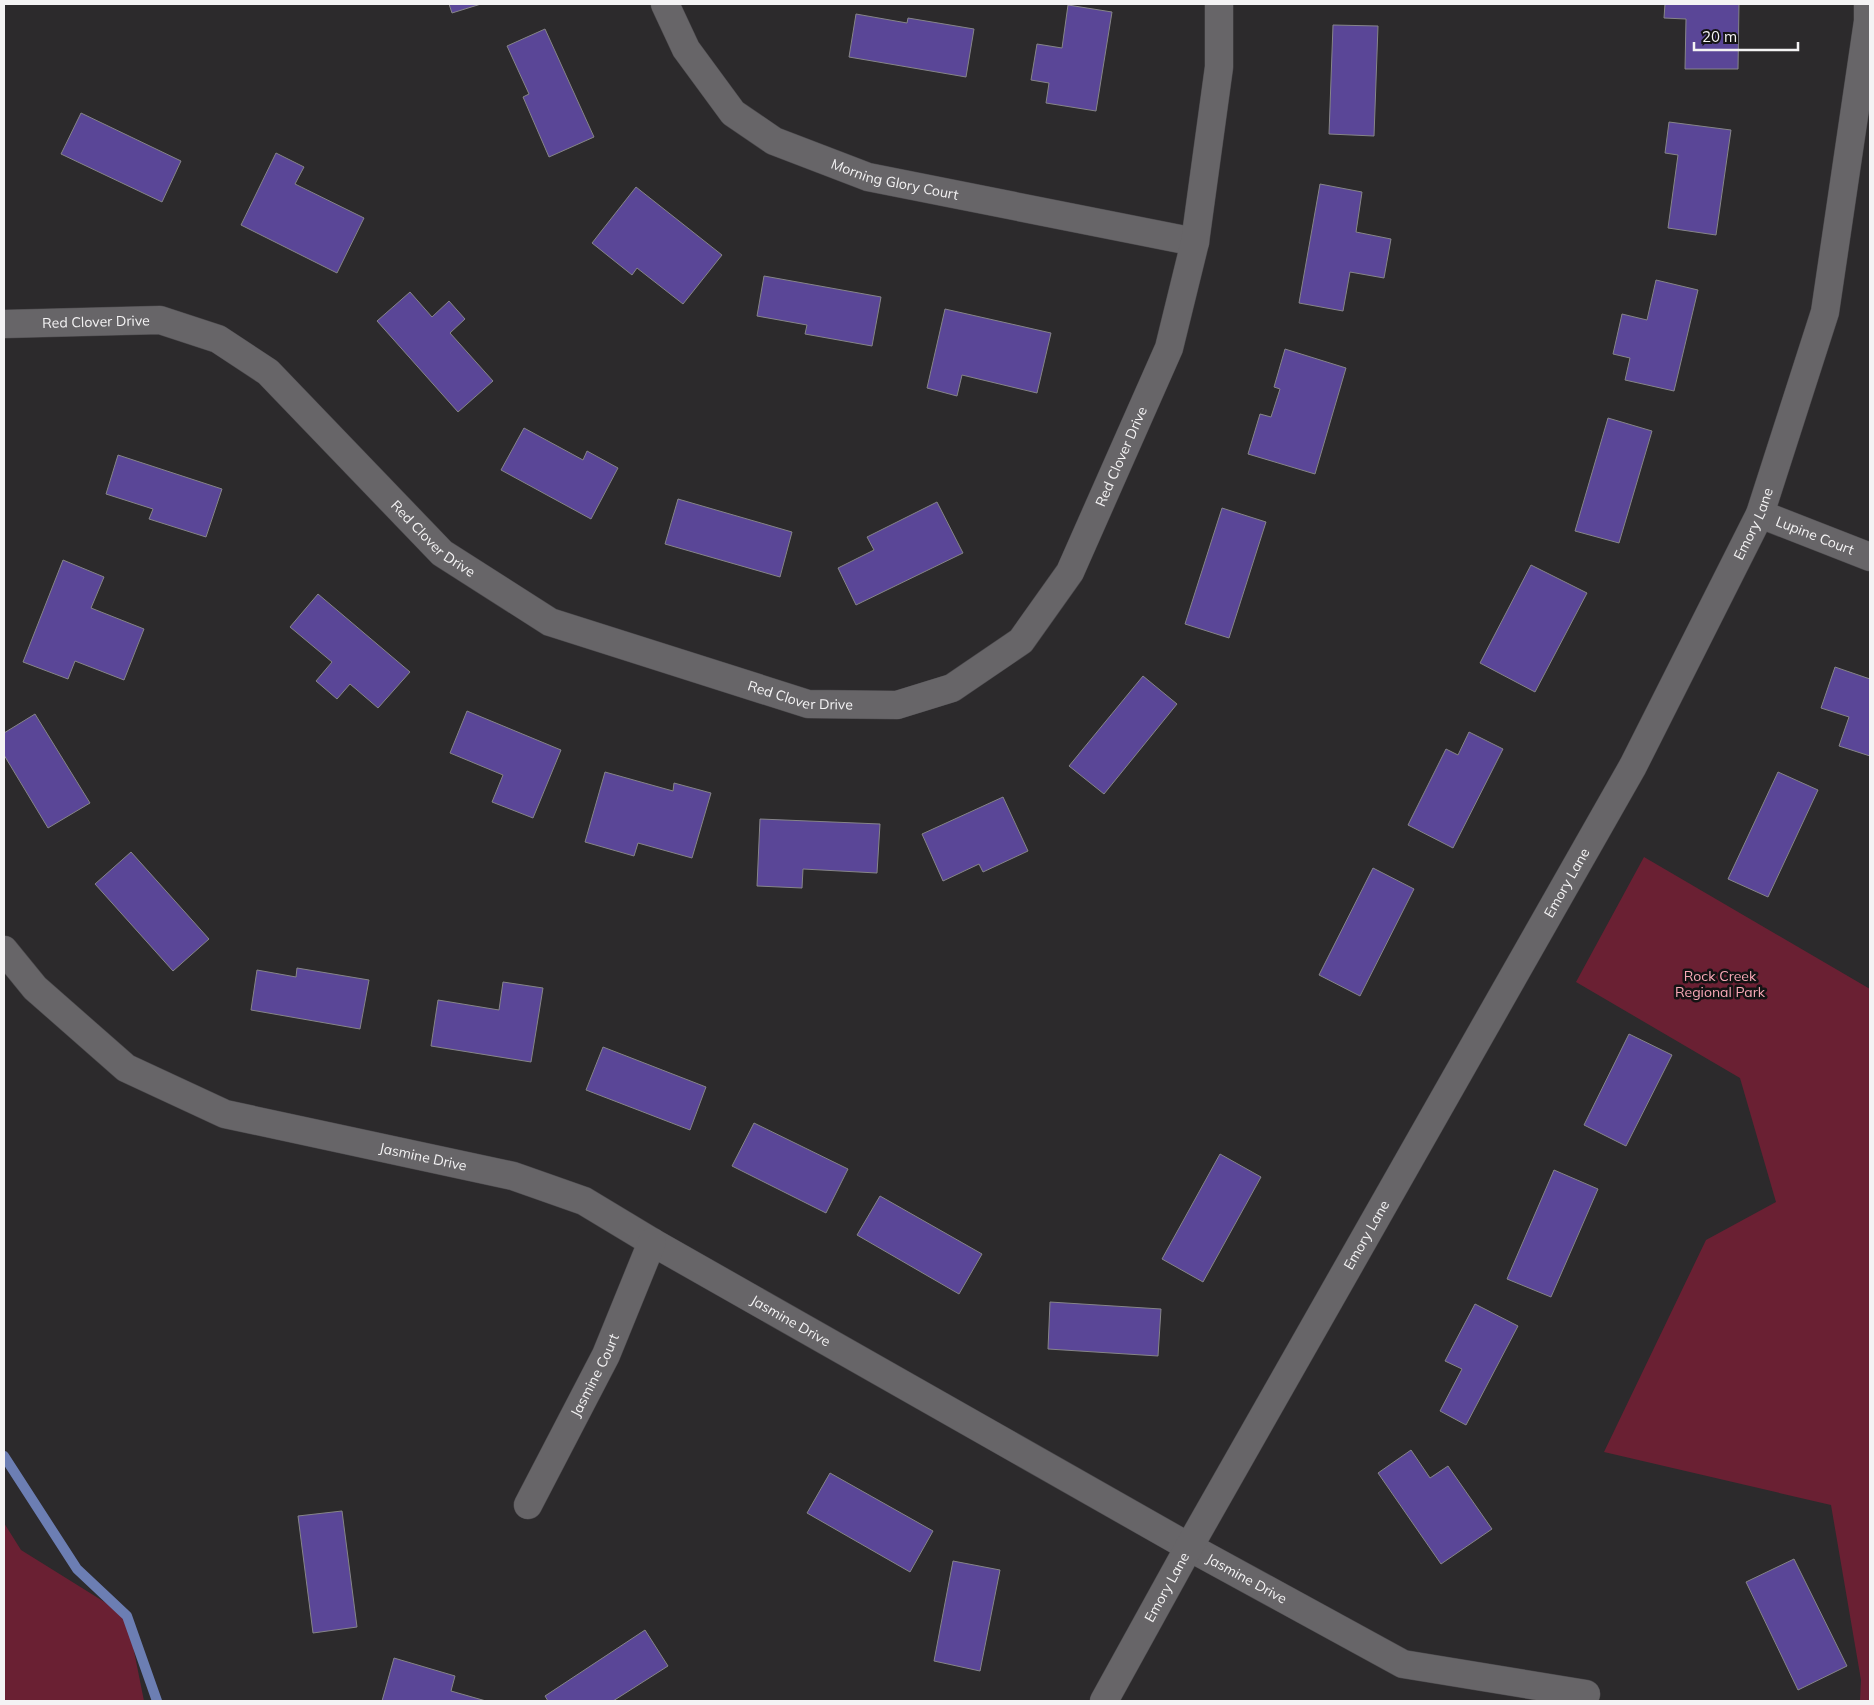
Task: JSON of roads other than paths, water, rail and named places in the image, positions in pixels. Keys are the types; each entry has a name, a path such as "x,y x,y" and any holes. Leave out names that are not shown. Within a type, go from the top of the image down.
{"street":[{"name":"Morning Glory Court","path":"665,4 686,49 733,113 774,140 868,177 1195,242"},
{"name":"Red Clover Drive","path":"4,324 160,320 218,339 268,372 442,553 550,622 808,704 897,705 952,688 1021,641 1070,572 1169,348 1195,242 1219,67 1218,4"},
{"name":"Emory Lane","path":"1104,1701 1189,1547 1633,766 1760,514 1825,312 1868,21 1868,4"},
{"name":"Lupine Court","path":"1760,514 1870,557"},
{"name":"Jasmine Drive","path":"4,950 35,988 126,1068 224,1114 513,1176 584,1201 652,1242 1189,1547 1402,1664 1586,1694"},
{"name":"Jasmine Court","path":"528,1505 606,1355 652,1242"}],"waterway":[{"path":"4,1456 77,1569 127,1616 157,1701"}],"park label":[{"name":"Rock Creek Regional Park","path":"1720,984"}]}
